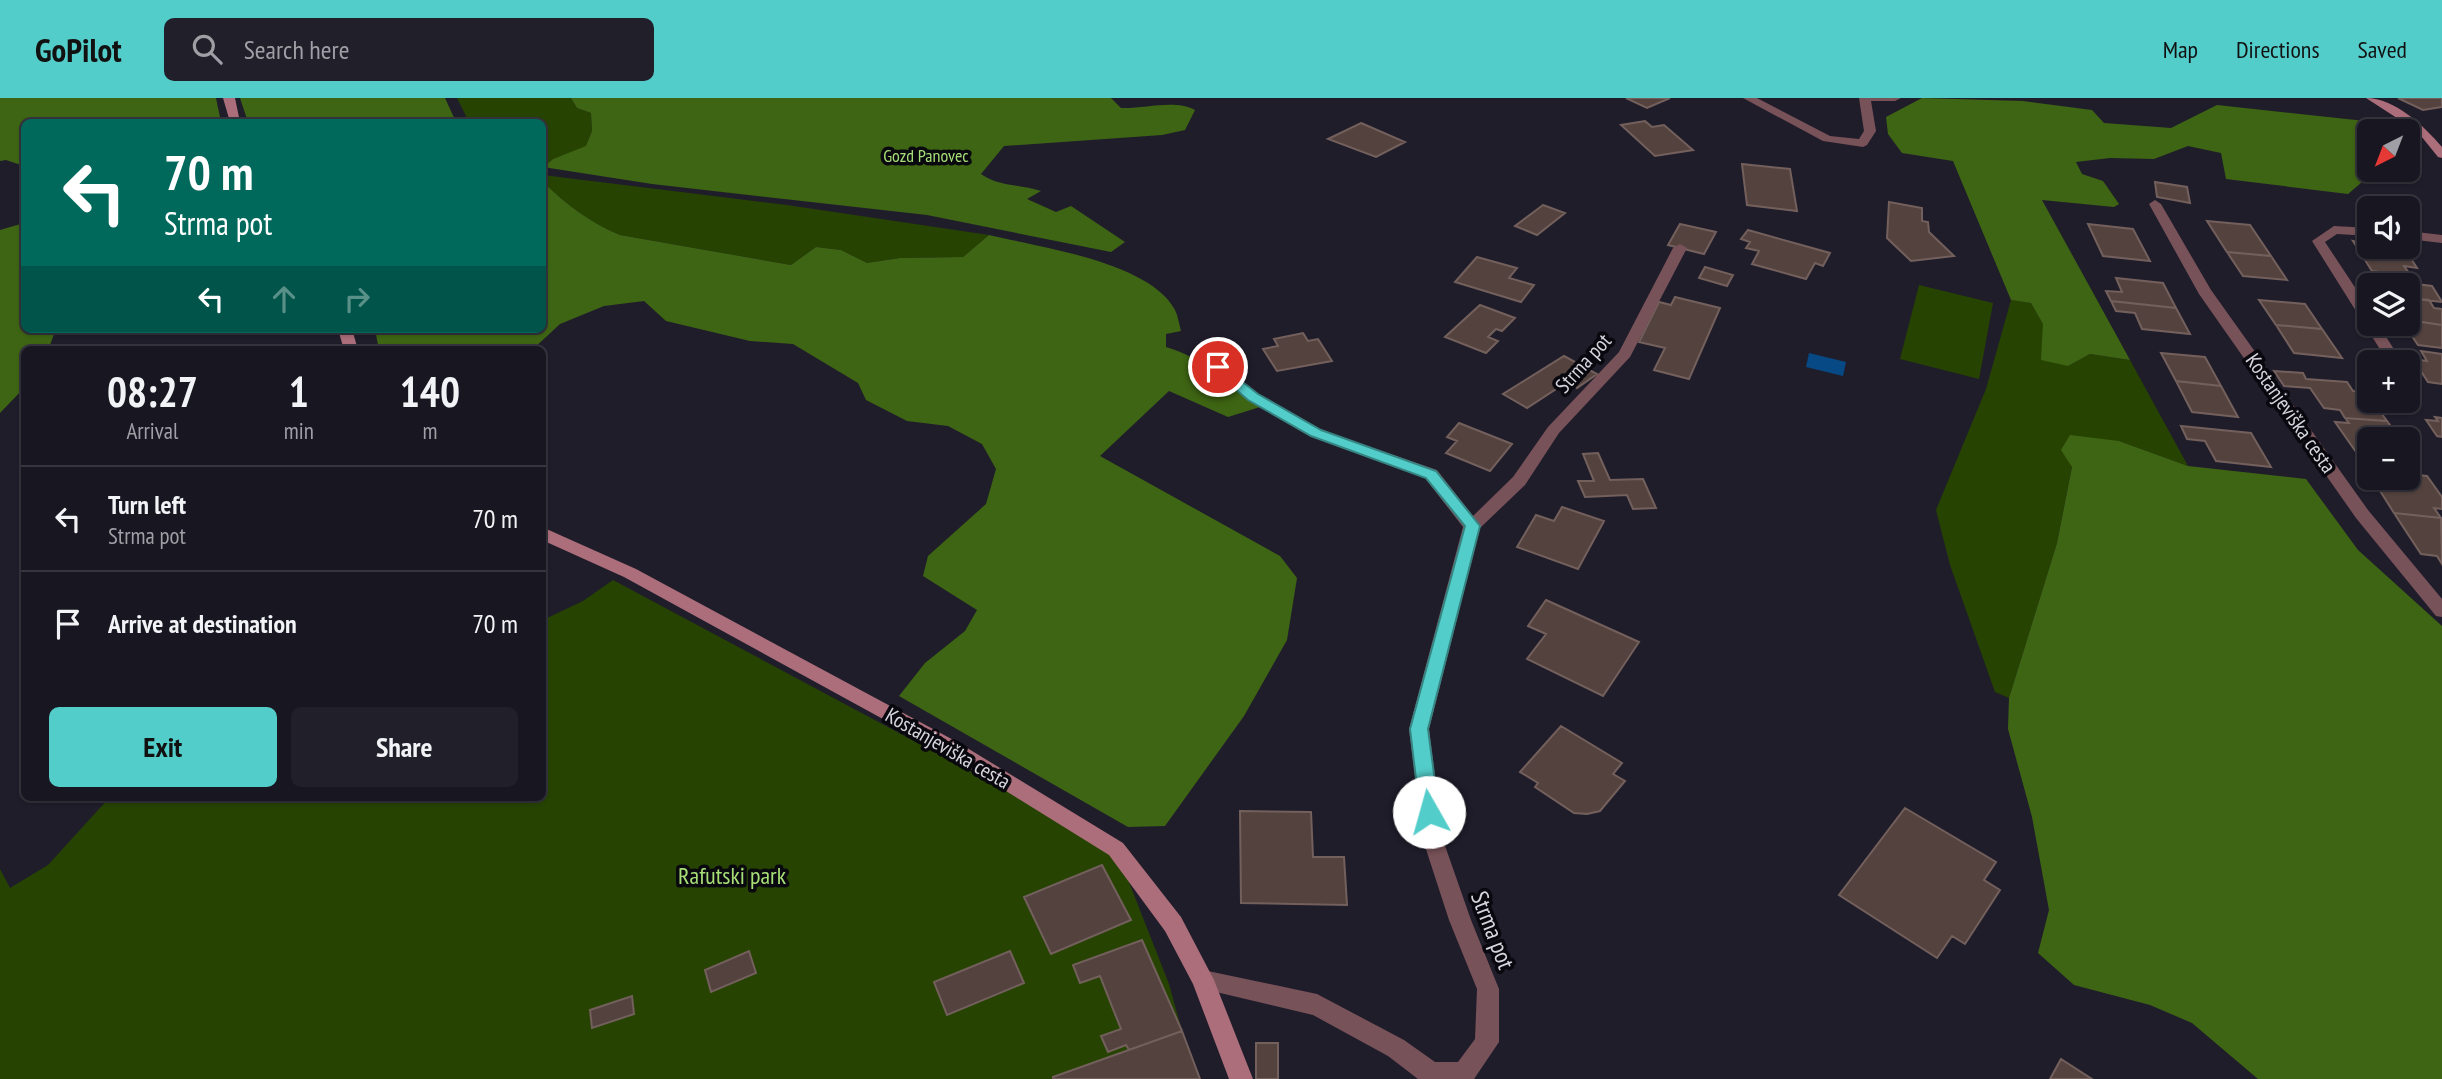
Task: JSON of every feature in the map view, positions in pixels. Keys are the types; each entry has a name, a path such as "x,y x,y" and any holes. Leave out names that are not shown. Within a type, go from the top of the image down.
{"street":[{"path":"229,98 234,119"},
{"path":"1749,98 1827,139 1863,143 1870,131 1868,98 1895,98"},
{"path":"2372,98 2421,129 2442,154"},
{"name":"Kostanjeviška cesta","path":"2155,204 2204,291 2362,514 2442,611"},
{"path":"2357,231 2334,230 2318,241 2357,302"},
{"path":"2420,236 2442,239"},
{"name":"Strma pot","path":"1203,980 1317,1005 1396,1048 1431,1074 1464,1073 1487,1042 1488,989 1460,920 1433,840 1419,729 1472,526 1519,481 1553,430 1625,354 1680,248"},
{"path":"1218,367 1253,397 1316,433 1431,474 1472,526"},
{"name":"Kostanjeviška cesta","path":"546,535 630,573 952,748 1116,849 1173,924 1203,980 1241,1079"}],"green space":[{"path":"0,98 216,98 220,119 21,119 21,165 6,160 0,161"},
{"path":"240,98 445,98 455,119 247,119"},
{"path":"457,98 571,98 577,108 591,113 592,131 586,147 553,159 546,165 546,119 468,119"},
{"name":"Gozd Panovec","path":"571,98 1111,98 1121,108 1178,105 1195,110 1185,130 1162,135 1004,146 981,174 1002,183 1041,191 1027,199 1056,212 1071,206 1125,242 1111,252 927,215 652,184 546,167 553,159 586,146 592,131 591,113 577,108"},
{"path":"1922,98 2023,101 2092,110 2104,123 2171,128 2217,105 2357,120 2357,182 2362,182 2348,194 2226,179 2221,153 2188,146 2154,159 2110,158 2076,162 2082,174 2103,181 2119,204 2114,207 2042,200 2130,360 2090,354 2068,366 2041,360 2043,324 2031,303 2011,300 1953,161 1902,153 1888,134 1886,117"},
{"path":"546,175 787,205 989,235 963,257 900,258 867,263 841,250 816,247 791,265 620,235 588,219 546,185"},
{"path":"546,185 579,212 620,235 791,265 816,247 841,250 867,263 900,258 963,257 989,235 1091,259 1118,268 1162,293 1175,310 1181,331 1166,334 1166,347 1204,364 1260,407 1228,417 1169,391 1100,456 1280,556 1297,578 1287,640 1244,716 1165,826 1128,827 899,696 925,663 965,631 977,610 923,576 928,556 986,504 996,469 982,444 948,426 907,421 866,400 858,383 793,344 750,341 666,321 644,301 604,306 560,324 536,346 378,346 376,333 546,333"},
{"path":"21,224 21,333 54,333 50,346 21,346 21,391 0,413 0,230"},
{"path":"1919,285 1993,303 1979,379 1900,359"},
{"path":"2011,300 2031,303 2068,366 2090,354 2130,360 2188,466 2119,441 2072,467 2057,543 2009,698 1995,692 1950,565 1936,510 1986,389"},
{"path":"2070,435 2119,441 2188,466 2306,479 2358,550 2442,626 2442,1079 2258,1079 2192,1023 2150,1005 2074,985 2038,953 2049,910 2032,817 2008,729 2009,698 2057,543 2072,467 2061,450"},
{"name":"Rafutski park","path":"613,580 1116,849 1169,984 1199,1079 0,1079 0,869 10,888 48,865 106,801 546,801 546,619 583,601"}],"water":[{"path":"1809,353 1846,362 1843,376 1806,367"}],"building":[{"path":"1626,98 1670,98 1647,108"},
{"path":"2398,98 2442,98 2442,107 2423,110"},
{"path":"1645,121 1652,127 1664,125 1693,150 1655,156 1621,125"},
{"path":"1361,123 1405,142 1376,157 1328,139"},
{"path":"1742,164 1790,169 1797,211 1747,205"},
{"path":"2155,182 2187,187 2190,203 2157,197"},
{"path":"1889,202 1922,208 1922,221 1928,222 1929,232 1954,256 1911,261 1887,238"},
{"path":"1543,205 1565,213 1537,235 1515,226"},
{"path":"2207,221 2250,225 2271,256 2227,252"},
{"path":"1680,224 1716,232 1704,254 1668,245"},
{"path":"2088,224 2133,229 2150,261 2103,256"},
{"path":"1748,230 1830,253 1823,266 1815,263 1806,279 1752,264 1759,251 1746,248 1750,242 1741,239"},
{"path":"2227,252 2271,256 2287,280 2243,276"},
{"path":"1477,257 1517,268 1509,278 1534,285 1521,302 1455,282"},
{"path":"2364,259 2411,259 2417,268 2404,266 2409,273 2372,271"},
{"path":"1705,267 1733,275 1727,286 1699,278"},
{"path":"2116,278 2163,283 2176,308 2111,301 2106,291 2122,292"},
{"path":"2420,284 2432,286 2442,302 2420,299"},
{"path":"1675,297 1720,308 1689,379 1654,370 1665,348 1639,342 1659,302 1671,305"},
{"path":"2420,299 2429,300 2434,308 2442,309 2442,325 2420,322"},
{"path":"2259,300 2305,304 2322,329 2276,325"},
{"path":"2111,301 2176,308 2190,334 2142,329 2135,313 2116,311"},
{"path":"1480,305 1515,318 1502,331 1496,329 1488,337 1498,341 1486,353 1445,337"},
{"path":"2420,322 2442,325 2442,348 2418,345 2412,336 2420,336"},
{"path":"2276,325 2322,329 2342,358 2294,353"},
{"path":"1303,333 1308,341 1318,339 1332,361 1277,371 1263,349 1278,346 1274,339"},
{"path":"2421,351 2442,354 2442,384 2428,382 2420,370 2420,360 2427,361"},
{"path":"2161,353 2205,357 2221,386 2176,381"},
{"path":"1564,356 1597,374 1577,388 1567,382 1527,408 1503,394"},
{"path":"2274,371 2303,373 2306,379 2347,382 2353,391 2357,391 2357,413 2381,413 2387,421 2345,418 2340,410 2324,408 2310,388 2284,386"},
{"path":"2176,381 2221,386 2238,417 2192,412"},
{"path":"2435,417 2442,418 2442,437 2437,436 2426,420 2438,421"},
{"path":"2345,418 2387,421 2391,427 2357,427 2357,453 2335,422 2349,423"},
{"path":"1459,423 1512,444 1490,471 1446,453 1457,441 1447,437"},
{"path":"2181,426 2251,433 2271,467 2216,461 2205,441 2187,439"},
{"path":"1598,453 1610,480 1643,479 1656,508 1633,509 1627,495 1585,497 1578,481 1594,481 1583,454"},
{"path":"2420,475 2427,476 2442,497 2442,509 2434,508 2441,518 2394,513 2380,490 2420,490"},
{"path":"1562,507 1604,521 1578,569 1517,547 1536,515 1554,521"},
{"path":"2394,513 2441,518 2442,564 2437,556 2421,554"},
{"path":"1546,600 1639,642 1603,696 1527,659 1546,634 1528,626"},
{"path":"1561,726 1622,763 1613,774 1625,781 1600,811 1574,813 1535,787 1538,783 1520,772"},
{"path":"1905,808 1996,862 1984,880 2000,890 1965,944 1952,936 1937,958 1839,895"},
{"path":"1240,811 1311,812 1313,857 1344,857 1347,905 1241,903"},
{"path":"1102,865 1131,920 1051,954 1024,897"},
{"path":"1142,940 1182,1031 1129,1050 1126,1045 1108,1052 1101,1036 1121,1029 1100,976 1080,983 1073,965"},
{"path":"749,951 756,973 711,992 705,970"},
{"path":"1010,951 1024,983 947,1015 934,982"},
{"path":"632,996 634,1014 592,1028 590,1010"},
{"path":"1182,1031 1200,1079 1053,1079 1053,1077"},
{"path":"1256,1043 1278,1043 1278,1079 1256,1079"},
{"path":"2061,1059 2092,1079 2050,1079"}],"route":[{"path":"1218,367 1253,397 1316,433 1431,474 1472,526 1419,729 1429,812"}]}
